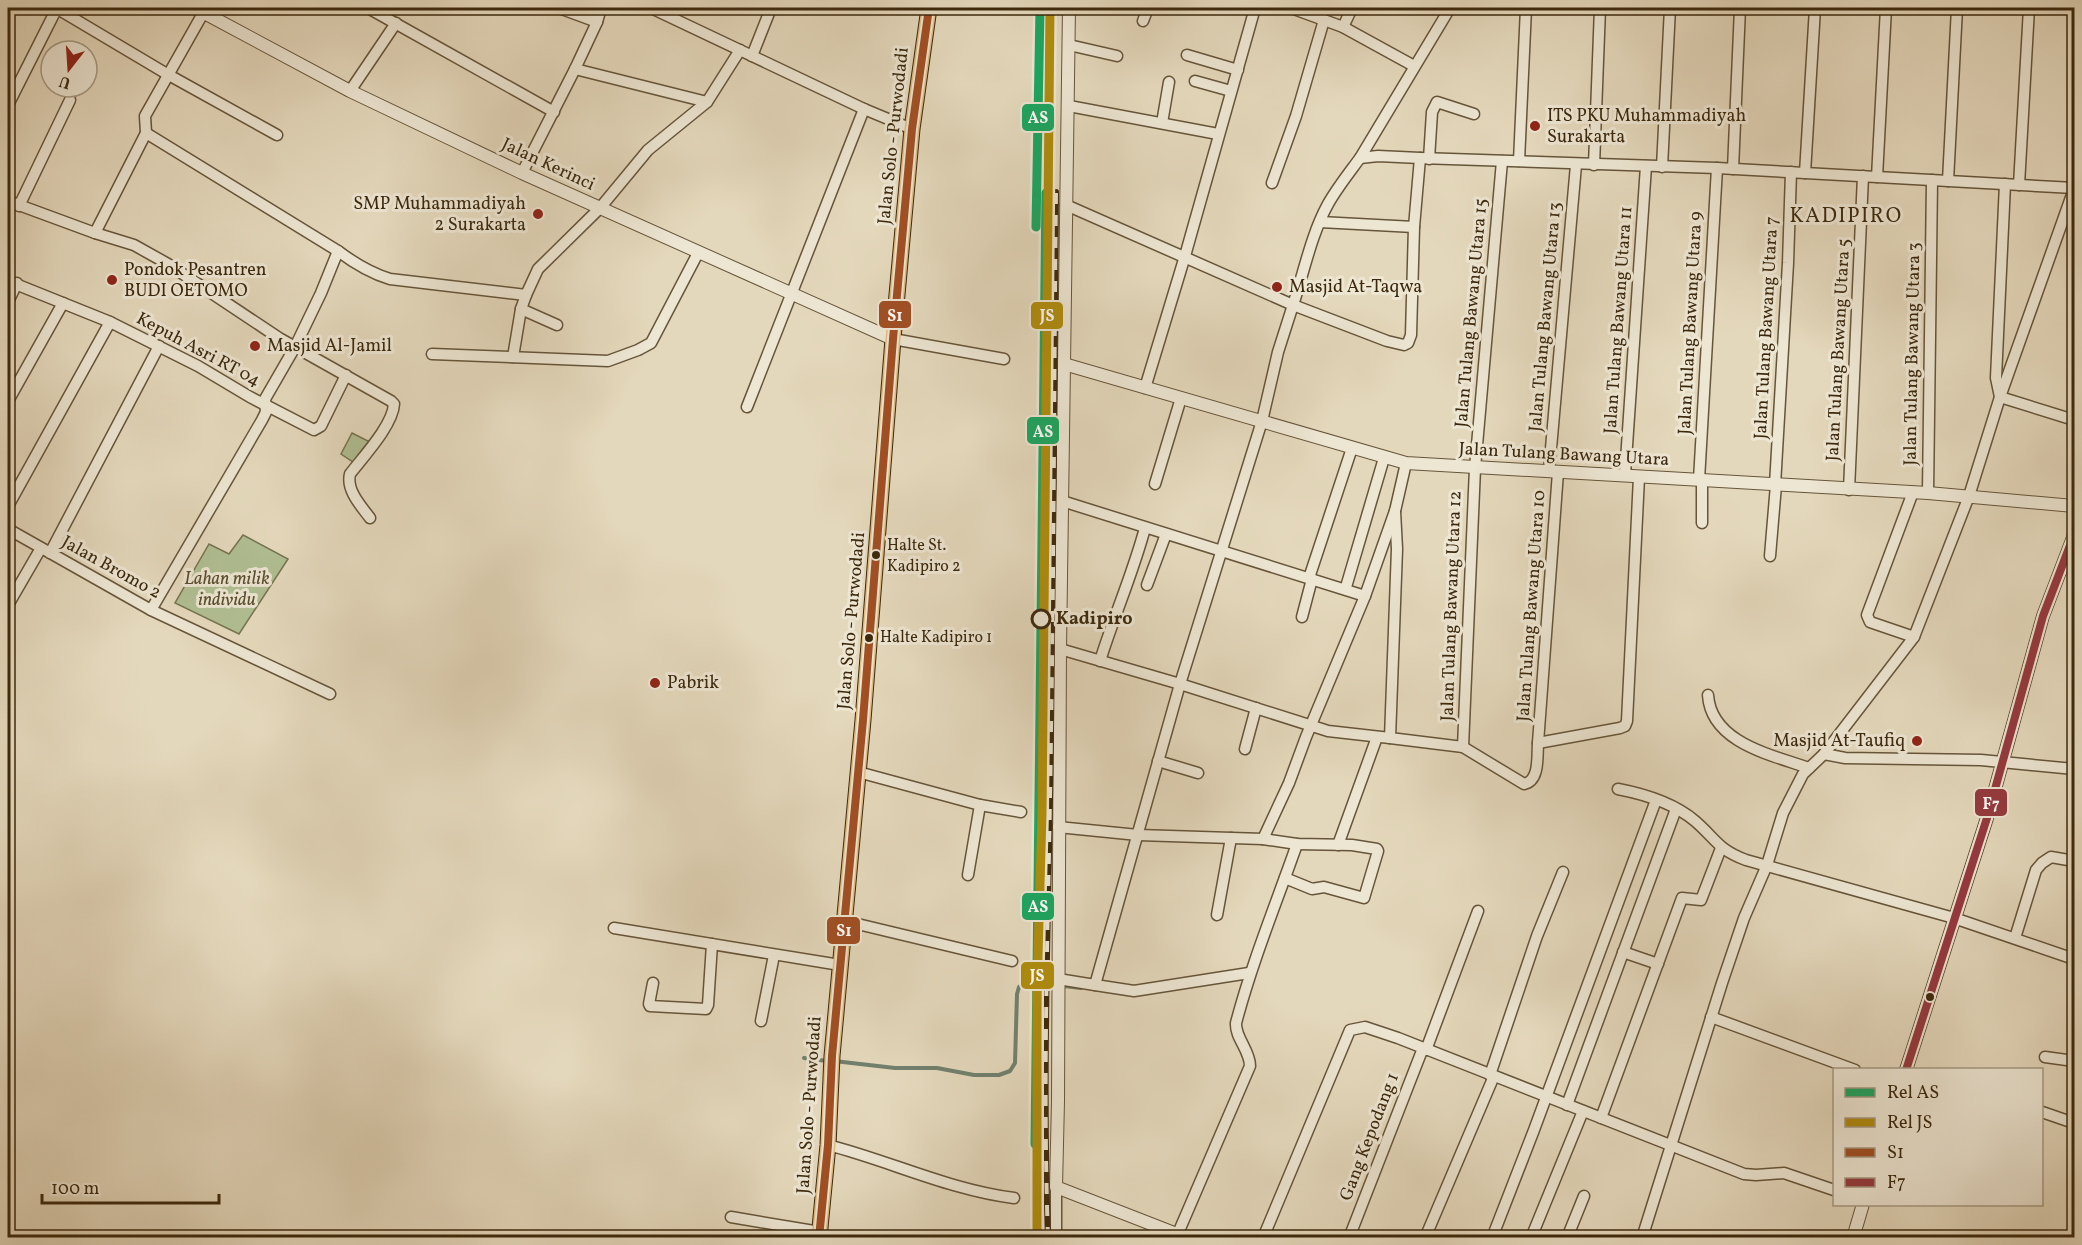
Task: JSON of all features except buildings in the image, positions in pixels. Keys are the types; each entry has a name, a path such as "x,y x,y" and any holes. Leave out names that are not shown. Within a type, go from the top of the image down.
{"main road":[{"name":"Jalan Solo - Purwodadi","path":"820,1235 828,1146 832,1056 858,772 893,339 912,129 929,8"}],"street":[{"path":"8,105 56,8 167,74 277,135"},
{"path":"368,8 554,112"},
{"path":"559,8 597,22"},
{"path":"522,173 575,69 597,22 601,8"},
{"path":"651,8 864,109 912,129"},
{"path":"752,56 771,8"},
{"path":"1056,1238 1060,649 1069,8"},
{"path":"1143,21 1148,8"},
{"path":"1145,388 1255,8"},
{"path":"1291,8 1343,27 1414,66"},
{"path":"1343,27 1352,8"},
{"path":"1095,985 1180,684 1262,421 1278,352 1320,222 1450,8"},
{"path":"1519,161 1526,8"},
{"path":"1594,165 1600,8"},
{"path":"1662,167 1670,8"},
{"path":"1733,169 1740,8"},
{"path":"1805,173 1815,8"},
{"path":"1877,177 1886,8"},
{"path":"1948,181 1957,8"},
{"path":"2019,185 2029,8"},
{"path":"95,233 146,133 145,116 201,9"},
{"name":"Jalan Kerinci","path":"201,9 350,92 522,173 893,339"},
{"path":"1272,183 1296,116 1324,20"},
{"path":"350,92 396,23"},
{"path":"1069,45 1117,56"},
{"path":"513,357 521,309 538,268 600,208 648,150 706,102 740,50"},
{"path":"1187,55 1238,70"},
{"path":"575,69 706,102"},
{"path":"1195,81 1231,91"},
{"path":"1162,123 1169,82"},
{"path":"19,206 70,100"},
{"path":"1066,205 1293,305 1387,341 1404,345 1408,343 1410,335 1414,227 1433,102 1474,114"},
{"path":"1069,106 1218,134"},
{"path":"747,407 864,109"},
{"path":"146,133 376,275 390,279 526,295"},
{"path":"1360,158 1378,156 1576,165 1717,168 2074,189 2000,397 1969,496 1914,638 1824,754 1797,784 1783,813 1767,865 1744,918 1711,1017 1642,1238"},
{"name":"Jalan Tulang Bawang Utara 15","path":"1475,468 1502,161"},
{"name":"Jalan Tulang Bawang Utara 13","path":"1553,472 1576,165"},
{"name":"Jalan Tulang Bawang Utara 11","path":"1625,475 1646,166"},
{"name":"Jalan Tulang Bawang Utara 9","path":"1702,523 1700,481 1717,168"},
{"name":"Jalan Tulang Bawang Utara 7","path":"1770,556 1788,274 1791,172"},
{"name":"Jalan Tulang Bawang Utara 5","path":"1849,490 1863,176"},
{"name":"Jalan Tulang Bawang Utara 3","path":"1928,493 1932,180"},
{"path":"2000,397 1996,378 2005,184"},
{"path":"8,201 95,233 134,244 168,264 242,315 394,404 385,427 350,474 350,488 370,518"},
{"path":"1320,222 1414,227"},
{"name":"Kepuh Asri RT 04","path":"151,610 262,420 266,412 265,399 295,347 321,293 338,250"},
{"path":"432,354 608,361 651,342 698,253"},
{"path":"8,302 12,282 110,322"},
{"path":"8,401 63,303"},
{"path":"521,309 557,325"},
{"name":"Kepuh Asri RT 04","path":"8,506 110,322 198,366 265,405"},
{"path":"893,339 1004,359"},
{"path":"8,605 46,551 159,346"},
{"name":"Jalan Tulang Bawang Utara","path":"1064,364 1407,463 1913,492 2074,506"},
{"path":"265,405 314,430 317,429 346,375"},
{"path":"2000,397 2074,420"},
{"path":"1155,484 1181,398"},
{"path":"1302,617 1311,577 1352,448"},
{"path":"1346,587 1384,458"},
{"path":"1263,840 1289,783 1365,596 1395,511 1407,463"},
{"name":"Jalan Tulang Bawang Utara 12","path":"1463,747 1475,468"},
{"name":"Jalan Tulang Bawang Utara 10","path":"1463,747 1524,784 1529,783 1534,777 1538,743 1553,472"},
{"path":"1538,743 1620,728 1625,726 1627,721 1639,477"},
{"path":"1913,492 1867,620 1914,638"},
{"path":"1062,501 1144,528 1311,577 1365,596"},
{"path":"1390,738 1397,549 1395,511"},
{"path":"1100,661 1136,559 1144,528"},
{"name":"Jalan Bromo 2","path":"8,529 151,610 330,694"},
{"path":"1147,585 1166,534"},
{"path":"1907,1068 1987,818 2043,616 2074,535"},
{"path":"1060,649 1328,731 1463,747"},
{"path":"1708,695 1712,716 1728,734 1756,749 1809,768"},
{"path":"1245,749 1256,708"},
{"path":"1338,845 1377,737"},
{"path":"1824,754 1845,758 2002,761 2074,769"},
{"path":"1158,761 1198,773"},
{"path":"858,772 980,805 1021,812"},
{"path":"1618,789 1637,793 1676,809 1695,822 1720,848 1738,857 1954,918 2074,959"},
{"path":"1492,1238 1656,800"},
{"path":"968,874 980,805"},
{"path":"1567,1105 1676,809"},
{"path":"1059,826 1138,835 1231,838 1377,849 1364,898 1324,887 1312,889 1285,878"},
{"path":"1217,915 1231,838"},
{"path":"1056,1187 1180,1236 1250,1066 1237,1033 1236,1023 1249,973 1297,844"},
{"path":"1601,1118 1682,898 1701,900 1720,848"},
{"path":"2015,938 2036,870 2051,857 2074,861"},
{"path":"1425,1238 1492,1076 1536,936 1563,872"},
{"name":"Gang Kepodang 1","path":"1349,1238 1478,911"},
{"path":"845,921 1012,961"},
{"path":"614,928 840,965"},
{"path":"653,983 650,1006 706,1009 710,987 712,944"},
{"path":"1623,952 1658,964"},
{"path":"761,1021 774,955"},
{"path":"1058,979 1134,991 1249,973"},
{"path":"1711,1017 1850,1068"},
{"path":"1263,1238 1350,1030 1365,1027 1744,1174 1784,1173 1833,1190"},
{"path":"2045,1057 2074,1061"},
{"path":"1530,1238 1583,1112"},
{"path":"2043,1112 2074,1123"},
{"path":"828,1146 996,1196 1014,1198"},
{"path":"1567,1238 1584,1196"},
{"path":"1853,1238 1862,1206"},
{"path":"731,1217 820,1235"}],"green space":[{"path":"352,433 372,443 356,464 341,454"},
{"name":"Lahan milik individu","path":"243,535 288,559 239,634 175,603 209,544 229,554"}],"waterway":[{"path":"834,1061 895,1068 937,1068 974,1075 999,1075 1010,1071 1015,1063 1017,994 1022,985"},
{"path":"1064,986 1081,988"},
{"path":"804,1058 827,1061"}],"railway":[{"path":"1046,193 1048,33"},
{"path":"1048,1238 1046,1048 1056,192"}],"rail line":[{"name":"AS","path":"1036,227 1040,8"},
{"name":"JS","path":"1037,1238 1037,992 1042,813 1050,8"},
{"name":"AS","path":"1035,1144 1046,193"}],"transit line":[{"name":"S1","path":"819,1238 828,1145 832,1056 863,720 893,339 912,129 929,8"},
{"name":"F7","path":"1907,1068 1987,818 2043,616 2074,535"}],"place":[{"name":"ITS PKU Muhammadiyah Surakarta","path":"1535,126"},
{"name":"SMP Muhammadiyah 2 Surakarta","path":"538,214"},
{"name":"Pondok Pesantren BUDI OETOMO","path":"112,280"},
{"name":"Masjid At-Taqwa","path":"1277,287"},
{"name":"Masjid Al-Jamil","path":"255,346"},
{"name":"Halte St. Kadipiro 2","path":"876,555"},
{"name":"Kadipiro","path":"1041,619"},
{"name":"Halte Kadipiro 1","path":"869,638"},
{"name":"Pabrik","path":"655,683"},
{"name":"Masjid At-Taufiq","path":"1917,741"}],"district":[{"name":"KADIPIRO","path":"1846,216"}]}
